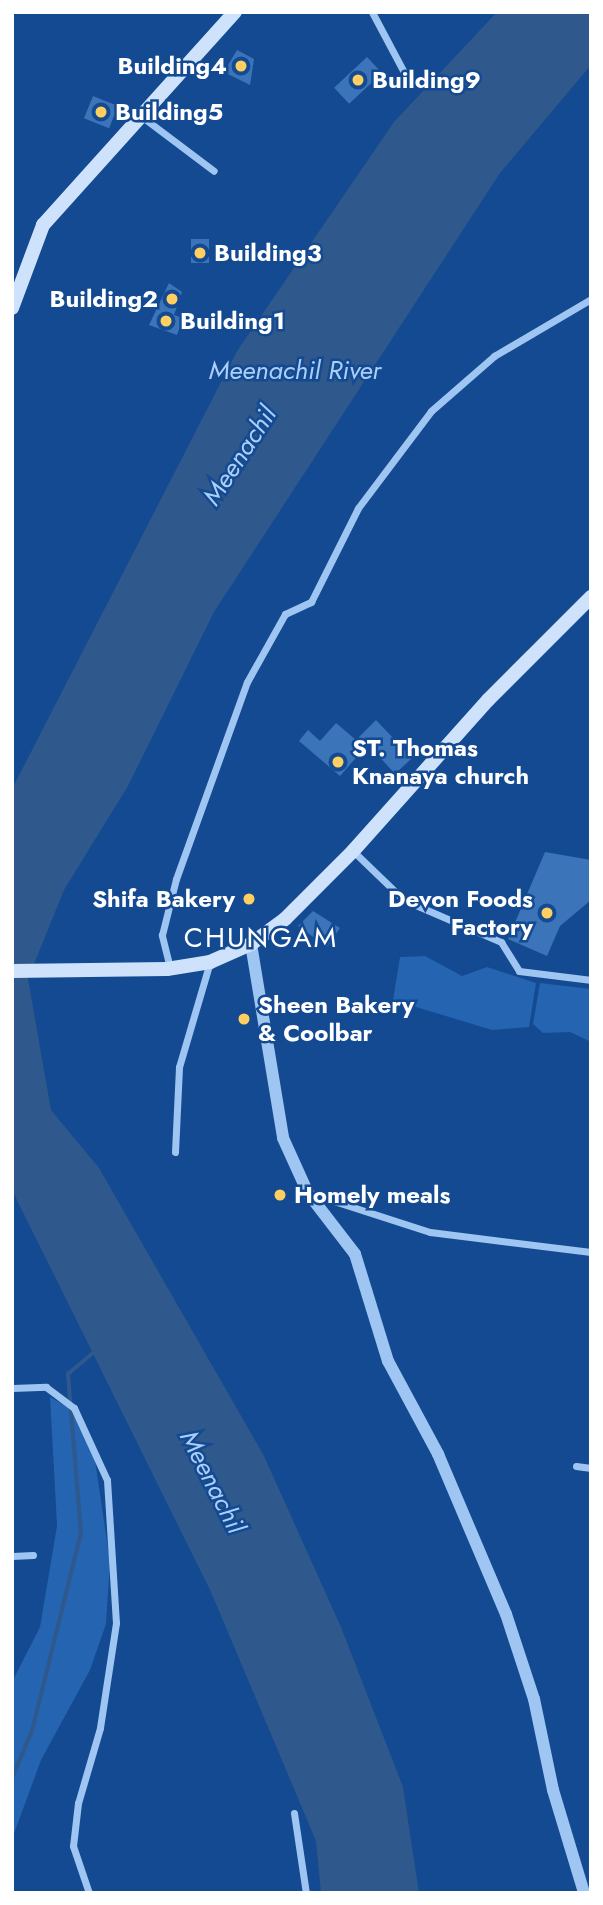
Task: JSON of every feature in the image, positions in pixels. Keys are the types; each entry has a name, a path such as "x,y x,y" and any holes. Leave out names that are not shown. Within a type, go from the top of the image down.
{"main road":[{"path":"12,308 43,225 235,12"},
{"path":"12,971 169,969 210,962 251,944 285,919 353,851 488,700 591,597"}],"street":[{"path":"372,12 406,76"},
{"path":"142,116 214,171"},
{"path":"169,969 162,935 181,865 247,682 285,614 311,602 358,508 430,411 494,356 591,299"},
{"path":"353,851 404,900 501,942 519,971 591,980"},
{"path":"251,944 283,1138 309,1193 355,1254 388,1361 438,1454 506,1614 534,1699 553,1790 584,1893"},
{"path":"175,1152 179,1067 210,962"},
{"path":"309,1193 464,1239 591,1252"},
{"path":"12,1388 46,1387 74,1408 107,1479 117,1585 100,1728 78,1803 73,1846 89,1893"},
{"path":"576,1466 591,1468"},
{"path":"12,1556 33,1555"},
{"path":"294,1813 306,1893"}],"shaded area":[{"path":"425,956 462,976 487,967 536,983 529,1027 492,1030 393,1000 400,957"},
{"path":"540,983 591,989 591,1042 570,1032 543,1033 533,1024"},
{"path":"50,1397 73,1410 95,1460 110,1562 106,1624 90,1670 41,1760 12,1839 12,1682 40,1627 57,1526"}],"water":[{"name":"Meenachil River","path":"497,12 591,12 591,65 500,173 214,612 128,786 64,890 28,979 51,1110 99,1168 264,1456 341,1627 403,1787 419,1893 321,1893 316,1841 211,1592 12,1190 12,789 237,351 394,122"}],"building":[{"name":"Building4","path":"237,50 254,59 250,85 224,72"},
{"name":"Building9","path":"367,57 382,73 349,104 334,88"},
{"name":"Building5","path":"93,96 118,106 109,128 84,118"},
{"name":"Building3","path":"191,239 209,239 209,263 191,263"},
{"path":"169,283 182,292 174,315 183,318 177,335 149,325"},
{"path":"376,720 412,758 395,774 368,744 340,776 299,741 308,730 320,741 336,723 356,740"},
{"name":"Devon Foods Factory","path":"545,852 591,860 591,900 560,926 547,956 508,939"},
{"path":"313,911 340,928 327,947 298,926"}],"waterway":[{"path":"12,1778 32,1731 81,1533 68,1374 94,1352"}],"place":[{"name":"Building4","path":"241,66"},
{"name":"Building9","path":"358,80"},
{"name":"Building5","path":"101,112"},
{"name":"Building3","path":"200,253"},
{"name":"Building2","path":"172,299"},
{"name":"Building1","path":"166,321"},
{"name":"ST. Thomas Knanaya church","path":"338,762"},
{"name":"Shifa Bakery","path":"249,899"},
{"name":"Devon Foods Factory","path":"547,913"},
{"name":"Sheen Bakery & Coolbar","path":"244,1019"},
{"name":"Homely meals","path":"280,1195"}],"district":[{"name":"CHUNGAM","path":"261,938"}],"water label":[{"name":"Meenachil","path":"240,456"},
{"name":"Meenachil","path":"212,1482"}]}
